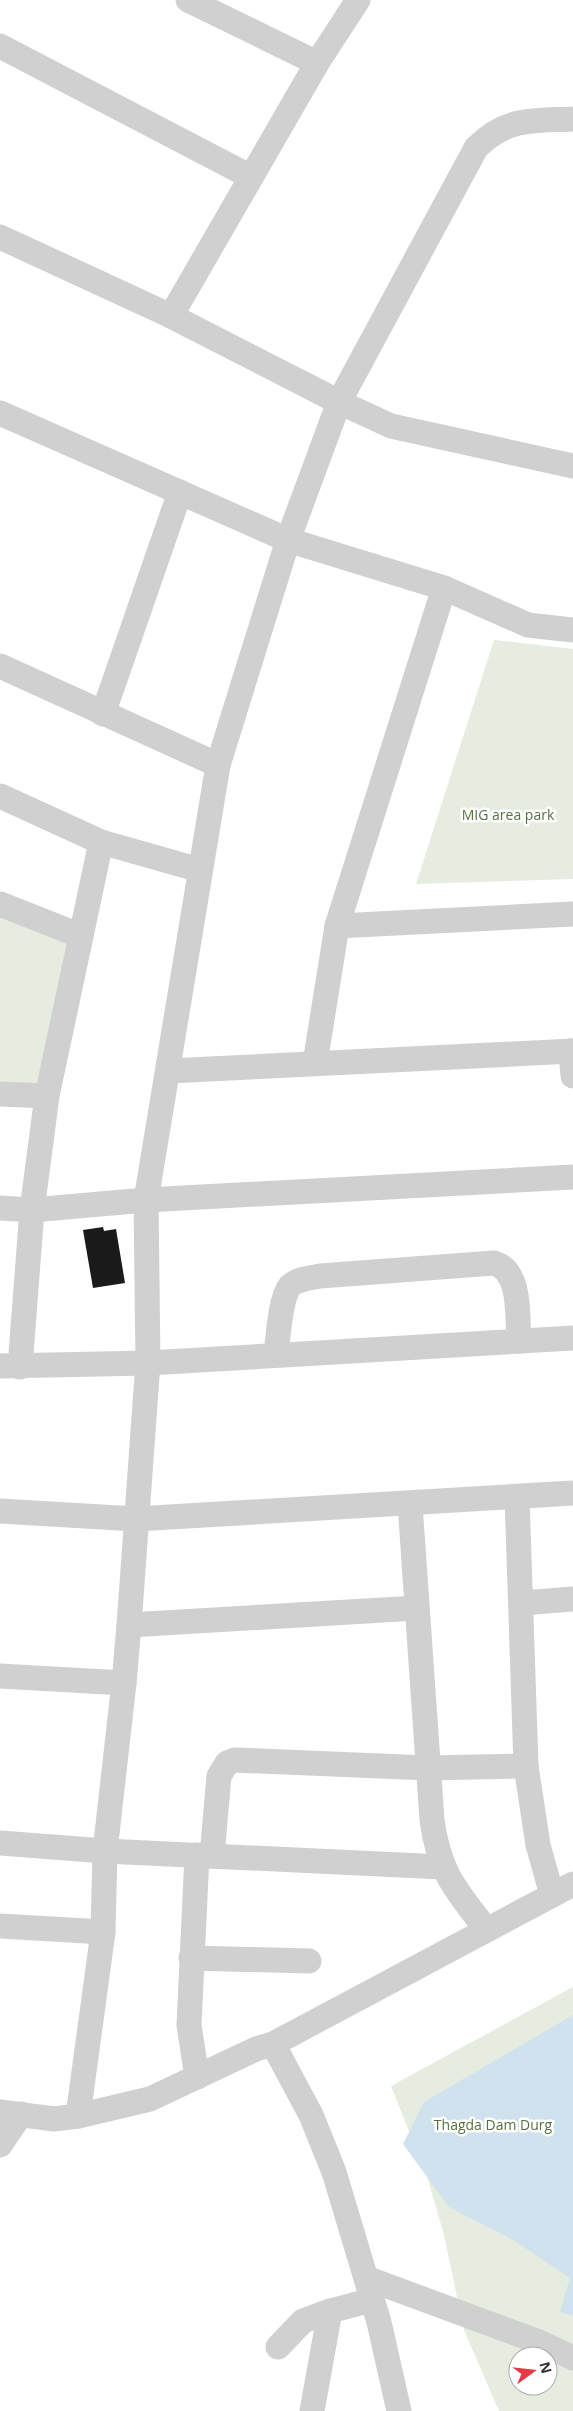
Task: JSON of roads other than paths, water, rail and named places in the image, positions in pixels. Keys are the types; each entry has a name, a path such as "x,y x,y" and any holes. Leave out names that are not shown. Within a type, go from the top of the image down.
{"street":[{"path":"171,316 316,63 358,0"},
{"path":"199,2 316,63"},
{"path":"0,46 251,177"},
{"path":"78,2116 103,1932 105,1851 129,1625 148,1363 146,1200 218,765 288,540 339,402 476,148 486,137 503,126 520,122 573,119"},
{"path":"0,237 171,316 339,402 391,426 573,466"},
{"path":"0,413 288,540 444,588 528,625 573,630"},
{"path":"103,714 180,492"},
{"path":"315,1063 337,926 444,588"},
{"path":"0,666 218,765"},
{"path":"0,796 101,842 200,870"},
{"path":"101,842 47,1096 10,1366 148,1363 573,1338"},
{"path":"0,904 81,936"},
{"path":"337,926 573,914"},
{"path":"168,1071 572,1051 573,1076"},
{"path":"0,1094 47,1096"},
{"path":"0,1208 32,1210 146,1200 573,1177"},
{"path":"276,1355 285,1297 290,1287 296,1282 320,1276 494,1262 506,1269 513,1282 519,1341"},
{"path":"0,1511 136,1519 573,1494"},
{"path":"0,2145 11,2113 54,2119 78,2116 150,2099 256,2049 273,2044 563,1889 538,1845 526,1766 522,1603 516,1497"},
{"path":"410,1504 432,1820 436,1849 443,1867 458,1893 486,1929"},
{"path":"522,1603 573,1599"},
{"path":"129,1625 417,1608"},
{"path":"0,1676 124,1683"},
{"path":"197,2077 189,2025 192,1958 204,1856 219,1776 227,1763 244,1760 429,1768 526,1766"},
{"path":"0,1843 105,1851 443,1867"},
{"path":"0,1926 103,1932"},
{"path":"192,1958 309,1961"},
{"path":"273,2044 324,2144 369,2289 399,2411"},
{"path":"278,2348 303,2321 330,2311 369,2289 542,2346"},
{"path":"312,2411 330,2311"}],"water":[{"path":"573,2015 573,2316 560,2312 570,2278 515,2241 449,2207 403,2144 424,2102"}],"park label":[{"name":"MIG area park","path":"508,814"},
{"name":"Thagda Dam Durg","path":"493,2124"}]}
